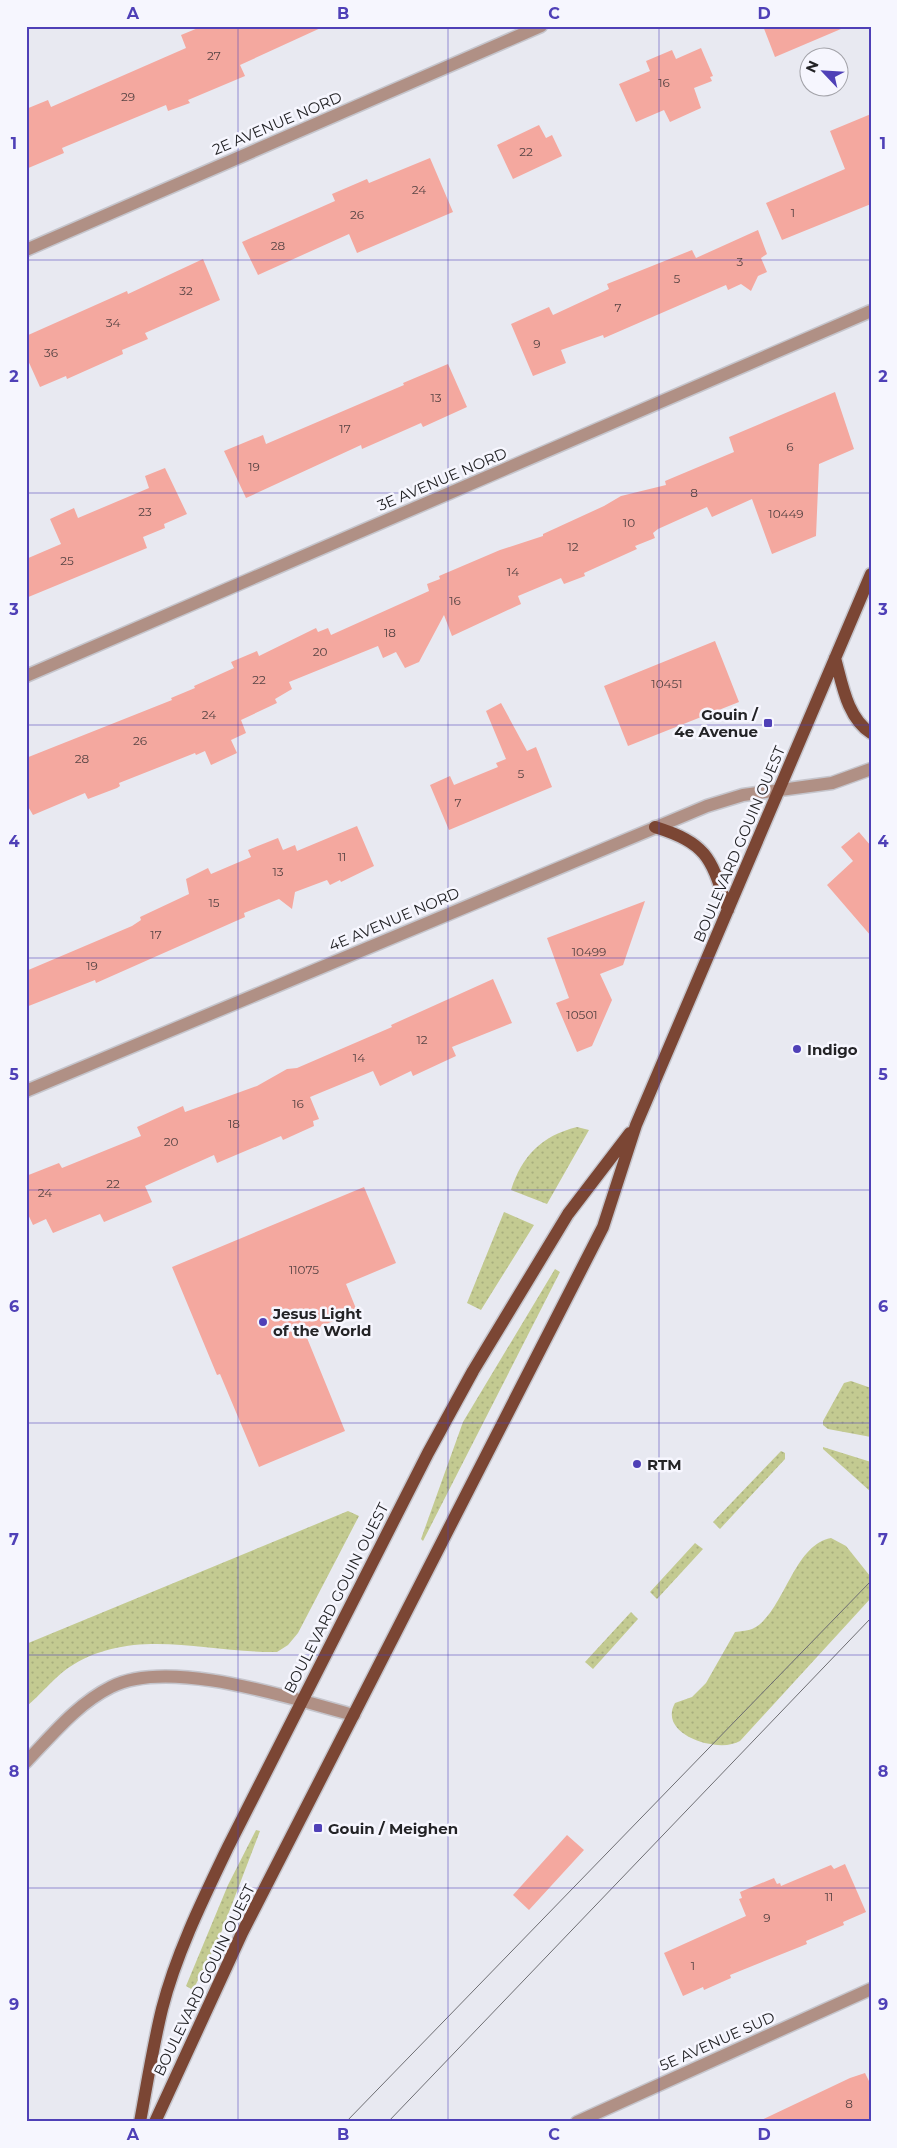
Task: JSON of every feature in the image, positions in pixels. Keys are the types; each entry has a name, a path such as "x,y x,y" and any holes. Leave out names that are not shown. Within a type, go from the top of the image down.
{"main road":[{"name":"BOULEVARD GOUIN OUEST","path":"155,2122 233,1951 603,1227 636,1125 871,574"},
{"path":"835,658 853,713 871,733"},
{"path":"655,827 690,840 707,857 715,870 728,910"},
{"name":"BOULEVARD GOUIN OUEST","path":"140,2122 156,2039 170,1984 216,1870 428,1453 473,1371 568,1214 636,1125"}],"street":[{"name":"2E AVENUE NORD","path":"26,250 541,26"},
{"name":"3E AVENUE NORD","path":"26,676 871,311"},
{"name":"4E AVENUE NORD","path":"26,1091 655,827 732,798 832,783 871,769"},
{"path":"26,1762 83,1704 113,1686 133,1678 158,1675 200,1679 302,1701 354,1715"},
{"name":"5E AVENUE SUD","path":"577,2122 871,1989"}],"green space":[{"path":"577,1127 589,1130 547,1204 511,1190 521,1167 535,1149 553,1136"},
{"path":"504,1212 534,1225 481,1310 467,1303"},
{"path":"555,1269 560,1272 423,1541 421,1539 463,1422"},
{"path":"851,1381 871,1388 871,1437 828,1429 823,1425 823,1421 844,1383"},
{"path":"823,1447 871,1462 871,1492 823,1449"},
{"path":"781,1451 785,1453 785,1459 720,1529 713,1522"},
{"path":"348,1511 359,1516 298,1633 288,1645 277,1652 170,1644 144,1644 118,1648 92,1655 68,1668 26,1707 26,1644"},
{"path":"831,1538 846,1546 870,1576 871,1598 740,1741 718,1745 693,1739 682,1733 675,1724 672,1714 675,1703 692,1697 706,1683 735,1632 752,1629 764,1620 807,1553 818,1543"},
{"path":"695,1543 703,1549 657,1599 650,1592"},
{"path":"631,1612 638,1619 593,1669 585,1662"},
{"path":"256,1830 260,1831 219,1938 193,1990 186,1986 228,1885"}],"building":[{"path":"203,26 325,26 240,65 245,76 188,100 190,103 168,111 166,105 62,148 64,153 26,169 26,109 48,100 51,107 186,48 181,35"},
{"path":"763,26 848,26 775,57"},
{"path":"701,48 713,76 710,77 712,81 694,88 701,108 670,122 664,110 636,122 619,84 650,71 646,61 672,50 676,59"},
{"path":"871,114 871,204 782,240 766,203 845,169 830,131"},
{"path":"539,125 546,138 552,135 562,156 513,179 497,145"},
{"path":"430,158 453,212 357,253 349,234 258,275 242,242 335,201 332,194 367,179 369,183"},
{"path":"758,230 767,254 761,258 767,272 758,276 751,291 741,284 728,290 726,285 604,338 603,335 561,350 566,363 533,376 511,324 549,307 553,315 609,289 607,284 692,250 696,258"},
{"path":"203,259 220,300 145,333 148,339 122,350 123,354 67,379 66,376 40,387 26,356 26,336 127,291 128,294"},
{"path":"448,364 467,407 423,427 421,423 362,449 361,445 246,498 224,451 263,435 266,444 404,385 403,383"},
{"path":"835,392 854,449 819,464 816,536 772,554 752,499 712,517 707,507 658,529 653,533 655,538 635,546 637,549 584,573 585,576 564,584 561,578 518,596 521,604 452,636 444,615 419,662 405,668 396,652 383,658 378,646 289,682 292,689 275,699 277,703 241,720 246,733 231,740 237,753 211,765 205,751 196,755 195,753 119,783 120,786 117,788 88,799 85,793 33,815 26,803 26,758 172,700 171,698 195,688 194,686 234,668 231,662 257,651 259,656 316,628 318,632 328,628 331,635 429,591 427,584 440,579 439,576 500,550 543,536 543,534 604,506 621,496 666,485 665,481 734,452 729,437"},
{"path":"165,468 187,514 164,524 165,528 143,537 147,548 26,598 26,559 61,544 50,519 74,508 78,518 149,488 145,476"},
{"path":"715,641 739,702 628,746 604,686"},
{"path":"501,703 527,751 536,747 552,787 449,830 430,785 450,776 454,785 498,767 496,763 506,759 486,711"},
{"path":"357,826 374,866 341,882 340,880 330,885 327,880 295,892 292,909 279,899 244,913 245,917 96,983 95,980 26,1007 26,971 132,926 141,920 140,917 189,894 186,879 208,868 211,874 251,857 248,850 278,838 283,850 295,845 297,851"},
{"path":"859,832 871,846 871,936 827,885 853,861 841,847"},
{"path":"645,901 623,965 600,974 612,1000 592,1046 577,1052 556,1003 569,998 547,938"},
{"path":"493,979 512,1023 452,1047 456,1056 413,1076 411,1071 380,1086 373,1071 310,1097 319,1119 313,1121 314,1126 283,1140 281,1136 217,1163 214,1155 145,1186 152,1202 104,1222 100,1214 53,1233 46,1219 33,1225 26,1210 26,1176 59,1163 62,1168 141,1136 137,1127 183,1106 185,1112 257,1086 287,1069 297,1068 392,1027 391,1025"},
{"name":"Jesus Light of the World","path":"364,1187 396,1263 346,1284 357,1311 305,1333 345,1431 259,1467 220,1374 217,1375 172,1267"},
{"path":"567,1835 584,1850 529,1910 513,1895"},
{"path":"845,1864 866,1912 843,1922 844,1925 806,1941 807,1944 730,1975 731,1978 704,1990 703,1987 683,1996 664,1953 746,1916 739,1899 742,1898 740,1892 774,1878 777,1884 780,1883 781,1886 831,1865 834,1869"},
{"path":"865,2073 871,2085 871,2122 757,2122 850,2078"}],"tram line":[{"path":"346,2122 871,1581"},
{"path":"388,2122 871,1618"}],"place":[{"name":"Gouin / 4e Avenue","path":"768,723"},
{"name":"Indigo","path":"797,1049"},
{"name":"Jesus Light of the World","path":"263,1322"},
{"name":"RTM","path":"637,1464"},
{"name":"Gouin / Meighen","path":"318,1828"}]}
